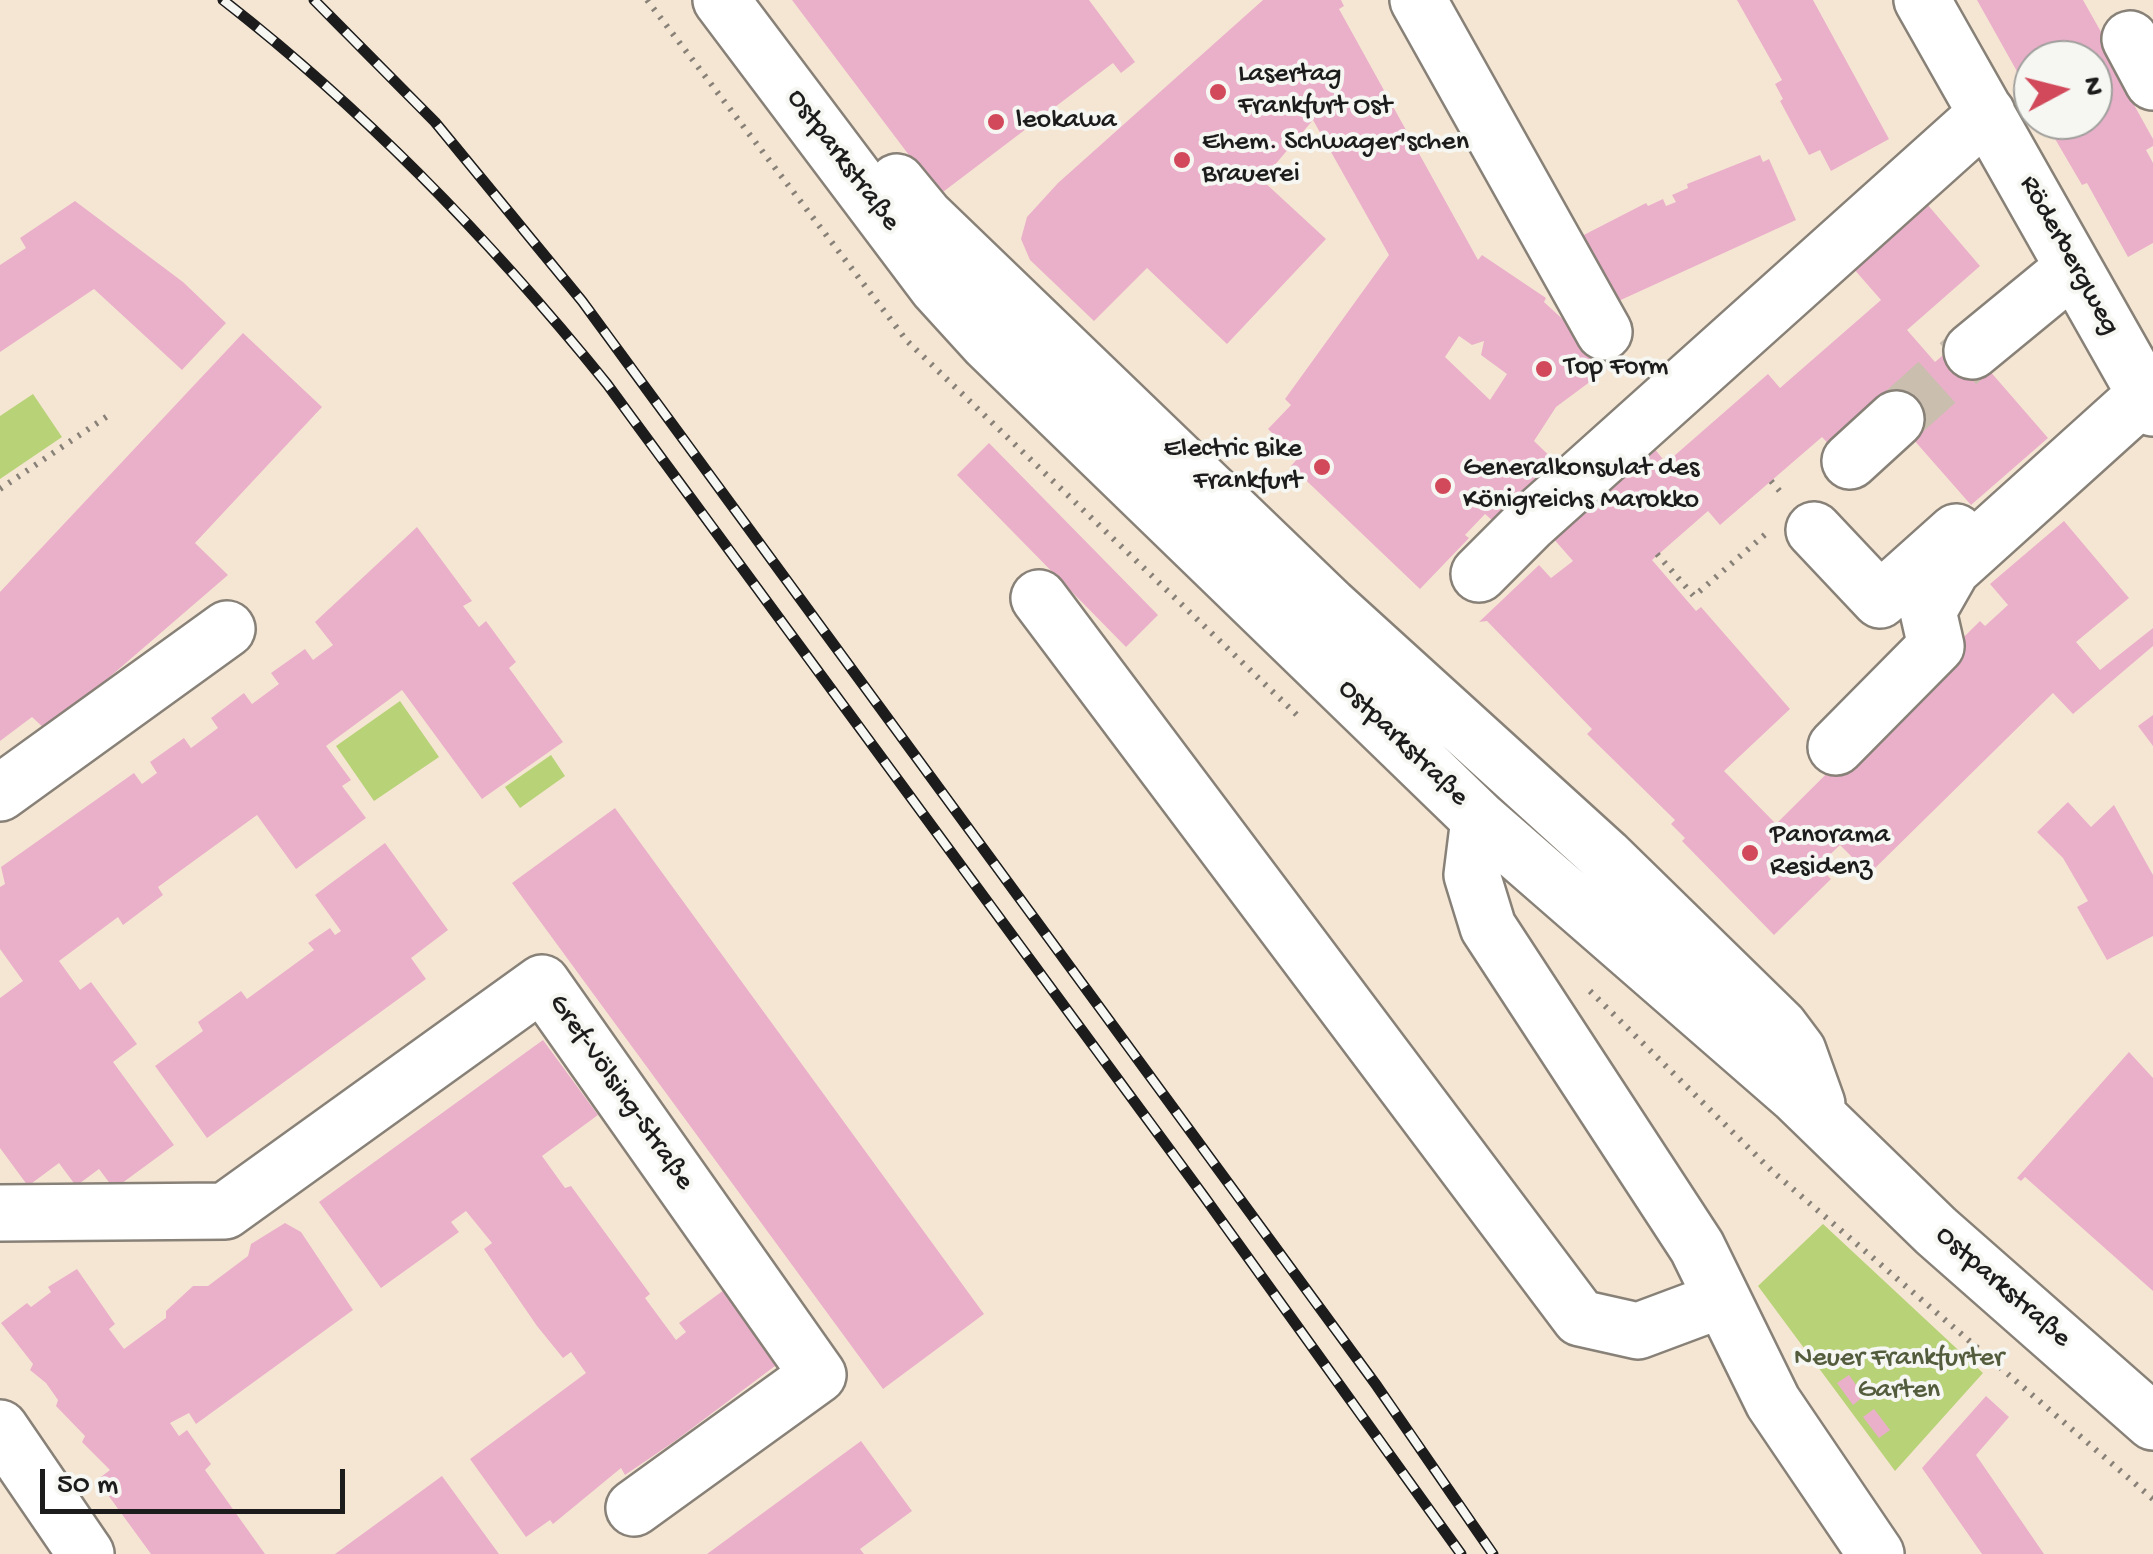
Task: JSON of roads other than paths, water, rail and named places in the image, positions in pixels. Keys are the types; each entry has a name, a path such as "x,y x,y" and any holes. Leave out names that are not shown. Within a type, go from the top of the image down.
{"street":[{"name":"Ostparkstraße","path":"721,0 937,287 988,342 1479,819 1821,1120 1936,1231 2153,1422"},
{"path":"1418,0 1604,332"},
{"name":"Röderbergweg","path":"1922,0 2073,268 2142,375"},
{"path":"1480,574 1529,524 1987,113"},
{"path":"834,152 854,148 875,156 926,216 1330,606 1605,856 1753,1001 1798,1051 1821,1120"},
{"path":"1972,351 2073,268"},
{"path":"1797,526 1880,600 2142,375"},
{"path":"1836,747 1936,646 1928,612 1952,569 2142,375"},
{"path":"1850,461 1896,420"},
{"path":"1040,598 1580,1318 1638,1332 1720,1300"},
{"path":"0,794 226,629"},
{"path":"1479,819 1472,875 1488,927 1697,1247 1773,1402 1876,1554"},
{"name":"Gref-Völsing-Straße","path":"0,1213 226,1211 542,983 818,1374 634,1508"},
{"path":"0,1428 86,1554"}],"tunnel":[{"path":"1896,419 1972,351"}],"railway":[{"path":"223,0 328,87 426,181 519,280 607,384 1203,1195 1461,1554"},
{"path":"314,0 435,122 582,301 1377,1386 1493,1554"}],"place":[{"name":"Lasertag Frankfurt Ost","path":"1218,92"},
{"name":"leokawa","path":"996,122"},
{"name":"Ehem. Schwager'schen Brauerei","path":"1182,160"},
{"name":"Top Form","path":"1544,369"},
{"name":"Electric Bike Frankfurt","path":"1322,467"},
{"name":"Generalkonsulat des Königreichs Marokko","path":"1443,486"},
{"name":"Panorama Residenz","path":"1750,853"}],"park label":[{"name":"Neuer Frankfurter Garten","path":"1899,1376"}]}
